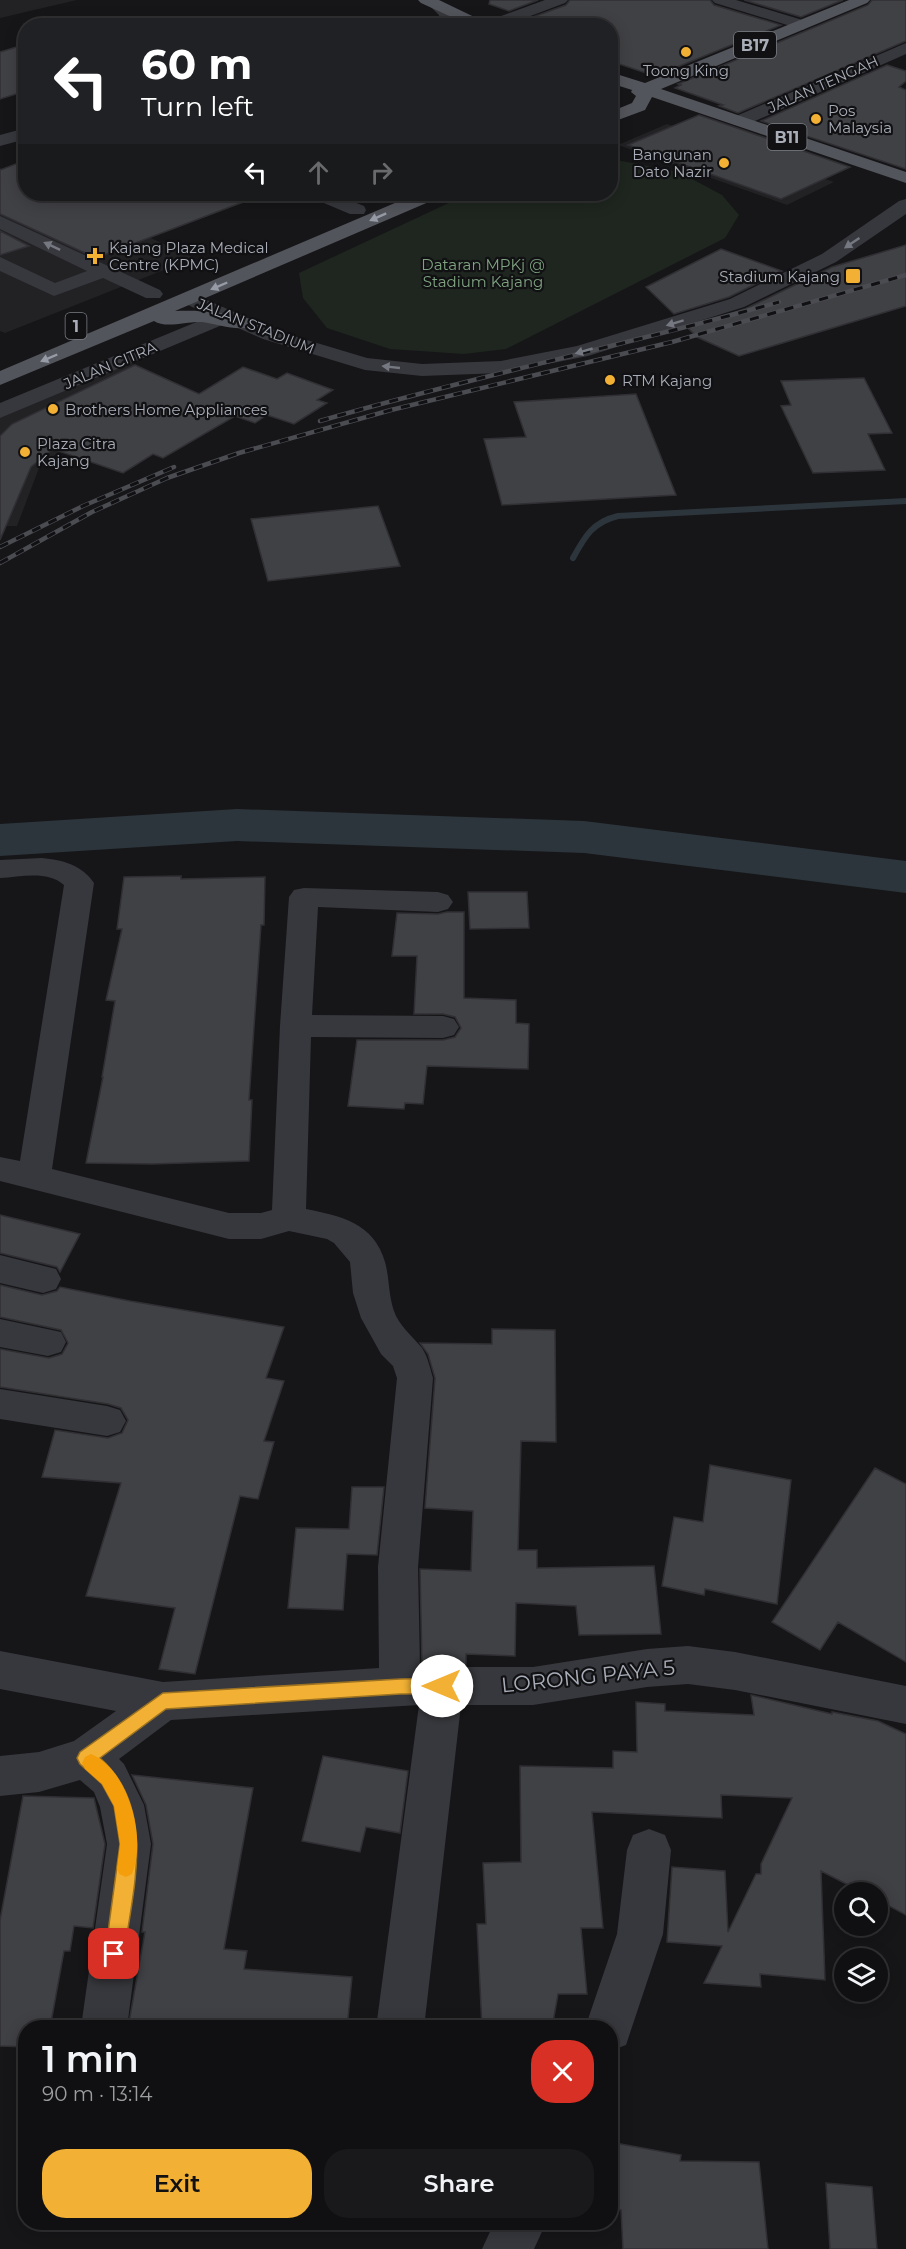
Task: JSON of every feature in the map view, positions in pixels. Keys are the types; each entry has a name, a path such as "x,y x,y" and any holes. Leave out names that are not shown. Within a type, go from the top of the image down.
{"main road":[{"name":"B17","path":"618,98 648,90 862,0"},
{"path":"431,2 468,18"},
{"path":"618,79 648,90 639,106 618,115"},
{"path":"618,83 623,87 622,94 618,96"},
{"name":"B11","path":"648,90 906,178"},
{"name":"1","path":"0,357 270,248 377,201"},
{"name":"1","path":"0,379 415,201"},
{"path":"122,327 180,316 243,323"}],"street":[{"path":"509,18 560,0"},
{"path":"720,0 803,25"},
{"path":"431,2 447,14 447,18"},
{"name":"JALAN TENGAH","path":"740,121 906,48"},
{"path":"0,141 18,135"},
{"path":"336,201 357,210"},
{"name":"JALAN STADIUM","path":"189,298 270,335 365,364 422,370 501,367 547,360 737,303 829,258 904,208"},
{"path":"0,222 153,294"},
{"path":"0,263 54,290 104,271"},
{"name":"JALAN CITRA","path":"0,411 220,319"},
{"path":"0,869 58,867 71,873 79,883 17,1173 229,1226 261,1226 289,1218 336,1228 357,1244 367,1261 370,1293 379,1318 394,1344 409,1359 415,1378 398,1566 421,1686 400,2020"},
{"path":"289,1218 296,1026 304,897 438,902"},
{"path":"296,1026 443,1027"},
{"path":"0,1269 43,1279"},
{"path":"0,1333 48,1342"},
{"path":"0,1404 107,1420"},
{"name":"LORONG PAYA 5","path":"0,1670 163,1701 421,1686 533,1686 646,1668 688,1665 735,1671 906,1705"},
{"path":"0,1776 39,1772 86,1758 163,1701"},
{"path":"86,1758 109,1778 122,1805 129,1844 105,2020"},
{"path":"612,2020 640,1934 649,1850"},
{"path":"507,2249 517,2230"}],"shaded area":[{"path":"0,0 77,0 0,18"},
{"name":"Bangunan Dato Nazir","path":"667,124 834,182 787,205 618,145"},
{"path":"0,168 18,177 18,201 71,201 194,258 5,333 0,331"},
{"name":"Plaza Citra Kajang","path":"130,362 161,378 93,424 39,468 17,526 0,526 0,417"}],"green space":[{"name":"Dataran MPKj @ Stadium Kajang","path":"618,160 679,172 722,195 739,215 725,238 506,349 464,354 390,349 327,328 303,298 299,273 453,201 618,201"}],"building":[{"path":"490,0 538,0 509,11 489,4"},
{"path":"570,0 710,0 714,5 781,25 655,76 618,64 618,18 530,18 566,5"},
{"path":"744,0 843,0 801,17"},
{"path":"872,0 906,0 906,41 738,113 719,106 723,105 675,88 681,85 678,84 868,5"},
{"path":"18,46 18,93 0,99 0,52"},
{"path":"887,65 906,71 906,81 899,87 906,90 906,169 761,121"},
{"path":"699,115 850,167 781,199 628,145"},
{"path":"18,163 18,201 246,201 96,258 0,214 0,170"},
{"path":"0,231 29,246 0,255"},
{"name":"Stadium Kajang","path":"906,245 906,306 739,356 697,337 687,327 745,309 832,267"},
{"path":"721,249 782,271 729,297 674,314 646,287"},
{"path":"135,365 199,394 243,367 277,379 287,373 333,390 317,400 327,403 294,424 267,415 255,423 235,416 163,458 153,454 123,473 53,449 31,467 0,540 0,436 12,424"},
{"path":"864,378 892,433 868,434 885,470 813,473 781,406 791,405 781,381"},
{"path":"636,394 676,495 502,505 484,439 526,437 514,402"},
{"path":"378,506 400,566 268,581 251,519"},
{"path":"181,876 181,879 265,877 264,925 261,925 249,1100 252,1100 249,1161 152,1164 86,1163 115,1001 106,1000 122,929 117,929 124,877"},
{"path":"468,892 527,892 529,928 470,929"},
{"path":"464,912 464,998 516,1000 516,1023 529,1024 528,1069 427,1066 423,1104 405,1103 404,1109 348,1106 357,1040 443,1040 455,1037 461,1028 455,1017 443,1014 414,1014 417,956 392,956 397,913 438,914"},
{"path":"0,1215 80,1234 60,1272 57,1267 0,1253"},
{"path":"0,1285 42,1295 57,1291 60,1287 284,1327 266,1378 284,1381 264,1441 274,1442 258,1499 240,1496 195,1674 159,1669 175,1608 86,1596 121,1483 42,1477 55,1430 108,1438 122,1433 128,1420 121,1408 108,1404 0,1387 0,1349 49,1358 62,1354 68,1343 61,1330 0,1317"},
{"path":"492,1329 555,1330 556,1442 521,1441 518,1550 537,1550 537,1568 654,1566 661,1634 579,1635 576,1606 516,1603 515,1656 466,1654 466,1665 422,1665 420,1569 471,1571 473,1511 425,1508 435,1378 428,1354 420,1343 492,1344"},
{"path":"710,1465 791,1480 777,1604 705,1589 704,1595 662,1586 674,1517 703,1522"},
{"path":"875,1468 906,1484 906,1662 838,1622 820,1650 772,1622"},
{"path":"352,1487 384,1487 377,1555 347,1554 343,1610 288,1608 296,1528 349,1529"},
{"path":"751,1695 832,1714 832,1712 878,1721 906,1734 906,1915 888,1905 888,1882 842,1882 821,1871 825,1980 760,1974 761,1987 704,1983 722,1946 667,1942 672,1867 725,1871 728,1932 756,1874 761,1874 761,1864 792,1798 721,1795 722,1818 592,1812 603,1928 581,1928 587,1994 558,1994 553,2020 482,2020 477,1924 486,1924 483,1863 521,1862 520,1766 613,1768 613,1751 637,1752 636,1702 665,1704 665,1711 754,1715"},
{"path":"323,1756 408,1771 400,1833 366,1827 360,1852 302,1841"},
{"path":"132,1775 253,1788 224,1949 247,1951 244,1969 352,1977 348,2020 129,2020 145,1932 142,1932 153,1844 146,1805"},
{"path":"23,1796 94,1798 105,1844 93,1928 74,1926 70,1951 64,1951 51,2020 18,2020 18,2047 0,2046 0,1920"},
{"path":"618,2143 681,2155 680,2161 759,2162 768,2249 623,2249 621,2210 618,2209"},
{"path":"826,2183 872,2187 877,2249 830,2249"}],"waterway":[{"path":"573,558 596,526 618,516 906,501"},
{"path":"0,840 237,825 584,837 906,877"}],"railway":[{"path":"0,563 92,512 167,478 239,453 391,410 672,342 906,275"},
{"path":"320,421 779,302"},
{"path":"0,547 83,506 174,467"}],"slow traffic":[{"path":"91,1763 109,1778 122,1805 129,1844 126,1868"}],"place":[{"name":"Toong King","path":"686,52"},
{"name":"Pos Malaysia","path":"816,119"},
{"name":"Bangunan Dato Nazir","path":"724,163"},
{"name":"Kajang Plaza Medical Centre (KPMC)","path":"95,256"},
{"name":"Stadium Kajang","path":"853,276"},
{"name":"RTM Kajang","path":"610,380"},
{"name":"Brothers Home Appliances","path":"53,409"},
{"name":"Plaza Citra Kajang","path":"25,452"}],"route":[{"path":"114,1954 129,1844 122,1805 109,1778 86,1758 163,1701 400,1686 442,1686"}]}
